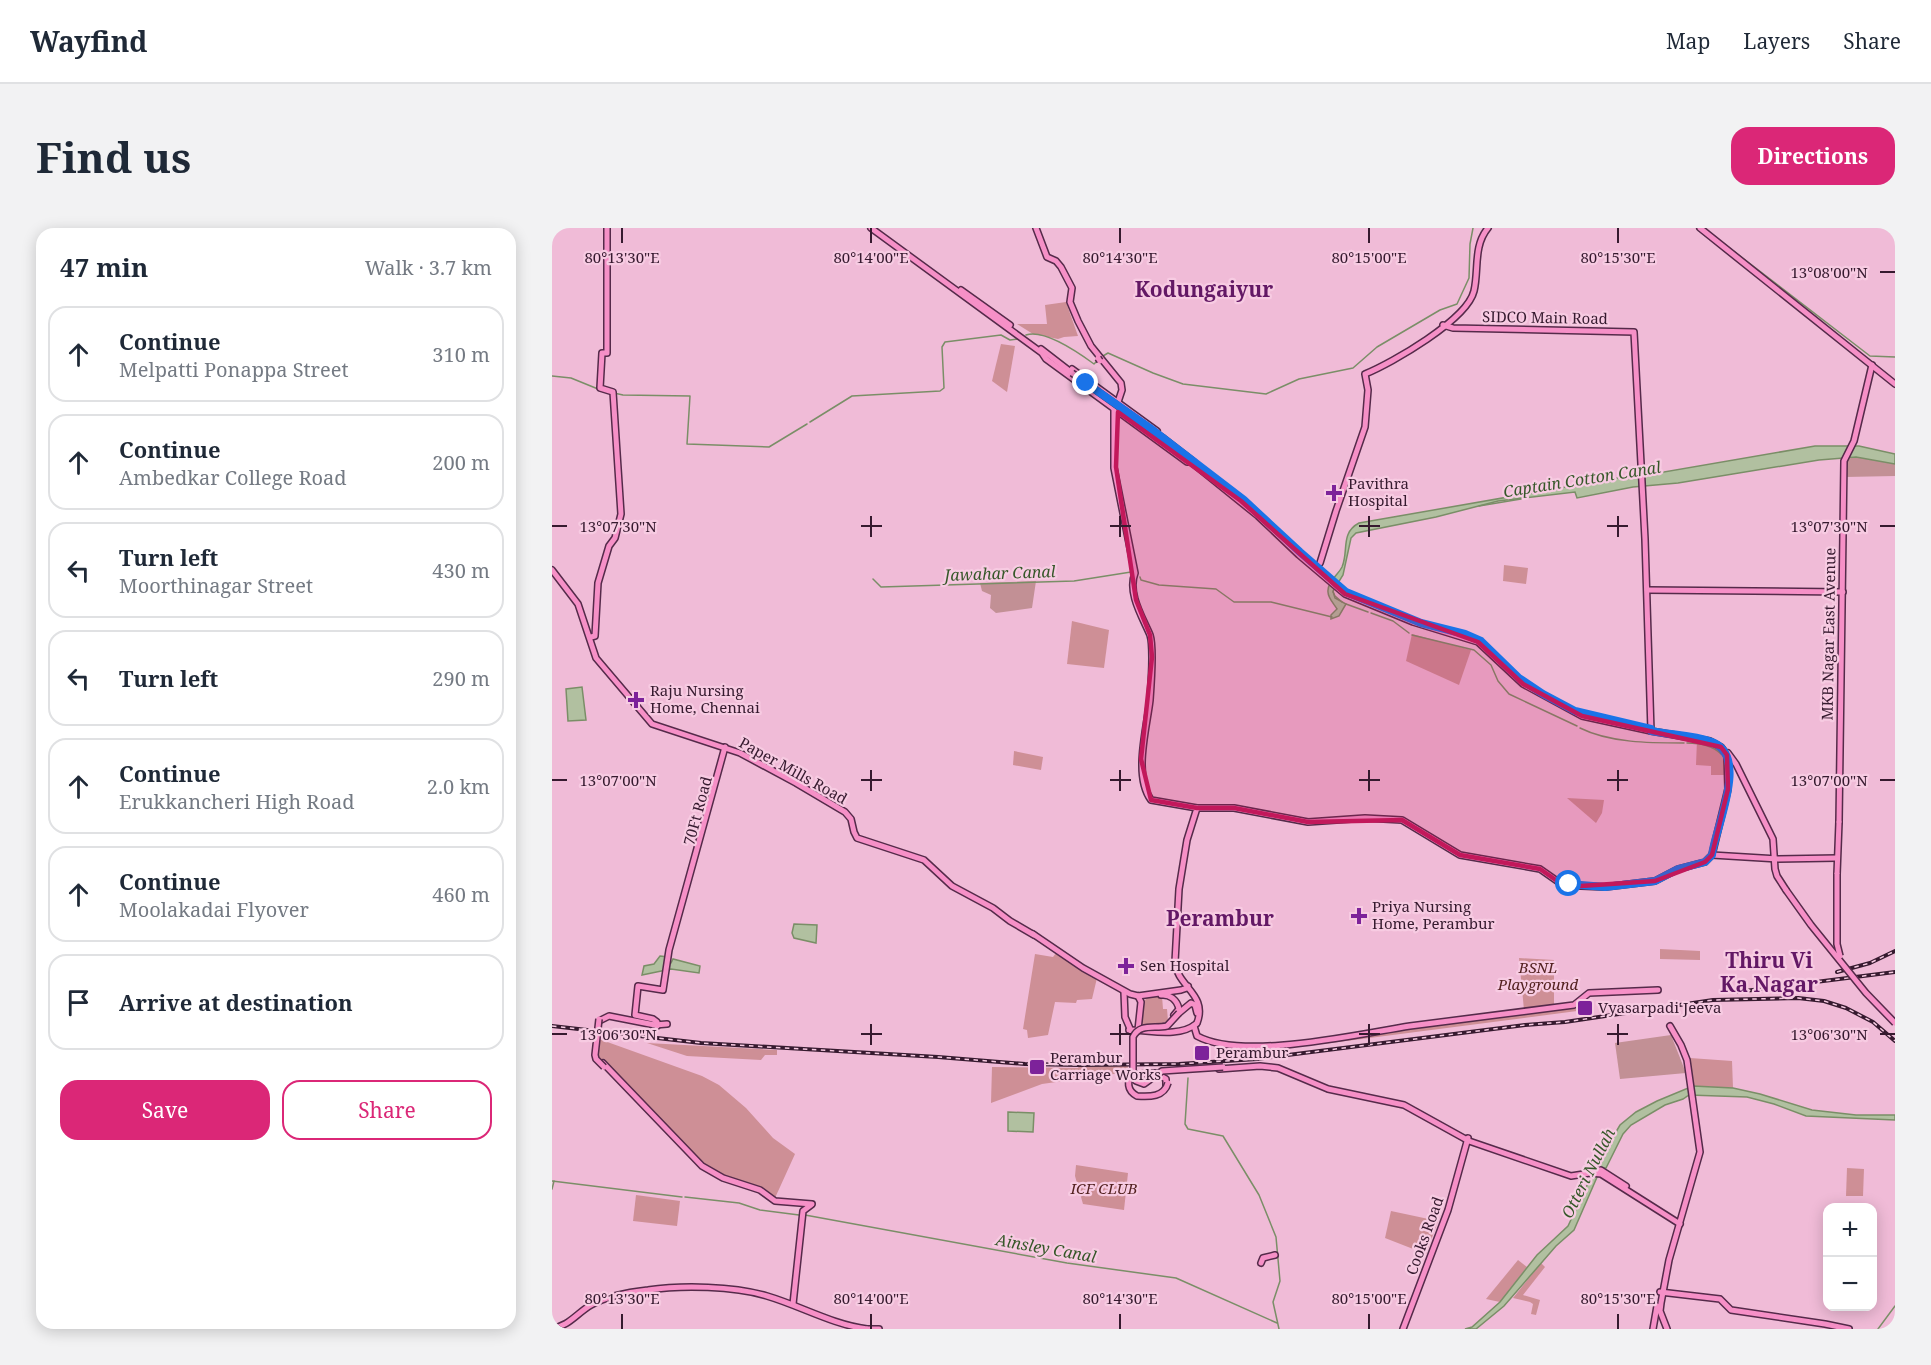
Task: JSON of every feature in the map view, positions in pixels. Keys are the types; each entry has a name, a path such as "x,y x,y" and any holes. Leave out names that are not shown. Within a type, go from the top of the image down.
{"main road":[{"path":"591,637 595,636 598,583 609,546 615,538 621,514 613,393 601,388 602,353 607,353 607,228"},
{"path":"873,228 999,317 1042,352 1190,460 1318,567 1339,588 1421,623 1465,634 1481,641 1519,678 1575,711 1651,730 1710,741 1724,750 1728,760 1727,795 1712,855 1705,862 1678,869 1655,881 1605,887 1581,886 1560,883 1540,869 1460,855 1402,819 1365,818 1308,822 1234,808 1197,808 1151,800 1146,787 1142,750 1150,701 1152,657 1150,636 1136,600 1133,581 1136,573 1135,561 1115,467 1116,411"},
{"path":"1034,228 1046,259 1055,262 1066,280 1070,292 1069,306 1090,347 1120,386 1117,401"},
{"path":"1318,567 1365,427 1367,391 1364,374 1380,368 1446,325 1468,305 1473,293 1478,249 1488,228"},
{"path":"1695,228 1843,346 1859,355"},
{"path":"1700,228 1895,384"},
{"name":"SIDCO Main Road","path":"1446,325 1456,328 1634,332 1647,590"},
{"path":"1042,352 1054,356 1134,413 1187,453 1190,460"},
{"path":"1042,352 1046,359 1116,411 1187,462 1190,460"},
{"name":"MKB Nagar East Avenue","path":"1839,822 1842,479 1844,461 1872,365"},
{"path":"1104,402 1108,395"},
{"path":"1130,419 1134,413"},
{"name":"Paper Mills Road","path":"552,570 578,604 591,637 596,658 652,724 726,748 796,783 844,812 851,819 857,838 924,860 952,886 995,909 1010,921 1124,992 1138,996"},
{"path":"1651,730 1647,590 1841,592"},
{"name":"MKB Nagar East Avenue","path":"1839,822 1841,592"},
{"path":"1651,730 1711,739 1725,747 1736,764 1773,839 1777,876 1811,925 1866,993 1895,1021"},
{"name":"70Ft Road","path":"658,1024 653,1019 635,1015 637,990 638,986 663,990 669,953 726,748"},
{"path":"1195,1025 1199,1003 1175,968 1178,902 1187,840 1197,808"},
{"path":"1839,822 1838,951 1873,997 1895,1021"},
{"path":"1712,855 1774,859 1837,858"},
{"name":"Paper Mills Road","path":"942,876 957,887 996,908 1034,935"},
{"path":"1141,1002 1138,996 1185,989 1188,986"},
{"path":"1225,1067 1172,1072 1166,1088 1161,1093 1139,1095 1130,1087 1133,1037 1136,1031 1142,1027 1167,1026 1190,1003 1197,1010 1195,1025 1197,1036 1209,1044 1236,1047 1380,1031 1574,1005 1588,993 1658,990"},
{"path":"1124,992 1125,1017 1134,1030"},
{"path":"1134,1030 1141,1002 1147,996 1169,995 1174,1000 1179,1009 1163,1025 1141,1025 1135,1029 1131,1038 1131,1072 1128,1084 1131,1092 1139,1097 1159,1095 1167,1089 1167,1077 1158,1070"},
{"path":"667,1024 611,1013 604,1014 600,1019 596,1059 702,1166 723,1178 760,1190 775,1201 812,1204 803,1211 793,1304"},
{"path":"600,1019 597,1056 604,1066"},
{"path":"1134,1030 1177,1032 1195,1025"},
{"path":"1653,1329 1698,1152 1684,1056 1670,1026"},
{"path":"1129,1075 1144,1084 1162,1071 1269,1067 1334,1090 1404,1105 1469,1139 1571,1176 1590,1171 1601,1172 1680,1222"},
{"path":"1129,1075 1155,1073 1168,1082"},
{"name":"Cooks Road","path":"1403,1329 1448,1210 1469,1139"},
{"path":"795,1204 803,1211"},
{"path":"1261,1263 1263,1258 1275,1255"},
{"path":"552,1327 564,1326 598,1301 623,1294 649,1290 708,1287 765,1295 793,1304 829,1320 867,1329 879,1329"},
{"path":"1661,1293 1660,1311 1666,1329"},
{"path":"1661,1293 1718,1299 1722,1300 1731,1310 1849,1329"}],"highlighted area":[{"path":"1118,412 1241,501 1345,594 1478,642 1523,684 1582,716 1721,747 1727,755 1728,789 1712,855 1705,862 1655,881 1581,886 1560,883 1540,869 1460,855 1402,820 1308,822 1234,808 1197,808 1151,800 1141,759 1152,657 1150,635 1136,600 1116,467"}],"green space":[{"path":"1066,302 1078,336 1058,339 1033,334 1017,324 1047,324 1045,305"},
{"path":"1001,344 1015,346 1007,392 992,381"},
{"path":"1504,565 1528,568 1526,584 1503,581"},
{"path":"1072,621 1109,630 1104,668 1067,664"},
{"path":"1412,634 1471,650 1459,685 1406,661"},
{"path":"1697,740 1720,748 1724,756 1725,775 1711,775 1711,766 1696,765"},
{"path":"1014,751 1043,757 1041,770 1013,765"},
{"path":"1567,798 1604,800 1602,813 1596,823"},
{"path":"1660,949 1700,951 1700,960 1660,959"},
{"path":"1056,953 1097,978 1092,999 1077,1000 1076,1003 1055,1002 1048,1035 1028,1038 1027,1030 1023,1029 1035,954 1053,957"},
{"name":"BSNL Playground","path":"1519,958 1554,960 1554,1006 1524,1010"},
{"path":"1162,996 1163,1009 1167,1009 1168,1021 1142,1025 1144,1001 1147,998"},
{"path":"1581,1007 1577,1011 1323,1044 1323,1040"},
{"path":"599,1039 702,1076 719,1085 746,1108 773,1138 795,1154 775,1198 703,1165 599,1058"},
{"path":"647,1043 777,1050 777,1055 765,1055 761,1060 687,1056"},
{"path":"1690,1058 1732,1061 1733,1088 1693,1086"},
{"path":"1128,1065 1128,1072 1042,1084 991,1103 992,1067 1078,1068 1079,1066"},
{"name":"ICF CLUB","path":"1076,1165 1128,1173 1124,1210 1083,1204 1075,1176"},
{"path":"1847,1168 1864,1169 1863,1196 1846,1196"},
{"path":"636,1195 680,1201 677,1226 633,1221"},
{"path":"1391,1211 1438,1221 1426,1254 1385,1238"},
{"path":"1518,1260 1527,1267 1500,1302 1486,1299"},
{"path":"1541,1263 1545,1267 1523,1295 1540,1300 1536,1315 1531,1314 1533,1304 1513,1298"}],"shaded area":[{"path":"1815,446 1859,446 1895,454 1895,464 1856,457 1819,460 1678,483 1633,487 1577,498 1575,492 1498,501 1436,517 1356,533 1351,538 1343,575 1333,591 1335,598 1346,604 1339,616 1331,619 1331,615 1337,609 1329,596 1328,588 1342,567 1349,532 1359,523"},
{"path":"1856,457 1895,464 1895,476 1845,477 1847,459"},
{"path":"1036,581 1032,608 996,613 990,608 991,595 982,591 980,583"},
{"path":"582,687 586,720 568,721 566,689"},
{"path":"794,924 817,925 816,943 794,938 792,933"},
{"path":"660,956 668,957 667,963 671,963 673,959 700,966 699,973 671,969 642,975 644,966 654,964"},
{"path":"1671,1035 1686,1073 1620,1079 1615,1043"},
{"path":"1693,1086 1733,1088 1812,1110 1856,1115 1895,1115 1895,1120 1806,1116 1747,1097 1689,1095 1665,1105 1631,1125 1623,1134 1606,1168 1601,1168 1574,1230 1556,1246 1504,1306 1476,1329 1465,1329 1472,1327 1500,1302 1537,1255 1568,1226 1596,1166 1620,1125 1636,1112"},
{"path":"1008,1112 1034,1113 1033,1132 1008,1131"}],"waterway":[{"path":"1103,356 1108,353 1183,384 1266,394 1299,379 1353,368 1377,347 1440,310 1457,304 1469,278 1473,228"},
{"path":"1723,243 1870,356 1895,357"},
{"path":"810,422 852,396 940,391 944,388 942,347 945,342 1001,335 1010,340 1018,339"},
{"path":"1026,335 1043,335 1071,348 1094,364 1097,361"},
{"path":"552,376 571,378 598,389"},
{"path":"614,393 690,396 687,444 769,447 807,424"},
{"name":"Captain Cotton Canal","path":"1479,506 1521,499"},
{"name":"Jawahar Canal","path":"873,579 881,587 1074,581 1131,572"},
{"name":"Jawahar Canal","path":"1140,577 1141,580 1159,585 1216,589 1234,602 1271,602 1332,617"},
{"name":"Captain Cotton Canal","path":"1333,592 1342,602"},
{"path":"1346,604 1368,612"},
{"path":"1371,613 1393,621 1409,633"},
{"path":"1412,635 1474,650 1491,665 1498,681 1509,694 1577,726"},
{"path":"1580,728 1617,739 1684,743"},
{"path":"1687,743 1705,745 1721,754"},
{"path":"1188,1078 1185,1124 1188,1129 1223,1136 1259,1195 1276,1237 1280,1281 1273,1302 1279,1329"},
{"name":"Ainsley Canal","path":"552,1181 682,1197"},
{"name":"Ainsley Canal","path":"552,1189 554,1181"},
{"name":"Ainsley Canal","path":"685,1197 739,1203 760,1210 799,1215"},
{"name":"Ainsley Canal","path":"805,1215 1067,1263 1176,1278 1277,1323"},
{"path":"1878,1329 1895,1306"}],"railway":[{"path":"1837,972 1870,963 1895,951"},
{"path":"1737,992 1895,972"},
{"path":"552,1026 701,1043 1025,1064 1179,1064 1257,1059 1565,1022 1713,1000 1798,998 1824,1001 1846,1008 1873,1022 1895,1041"}],"place":[{"name":"Pavithra Hospital","path":"1334,493"},
{"name":"Raju Nursing Home, Chennai","path":"636,700"},
{"name":"Priya Nursing Home, Perambur","path":"1359,916"},
{"name":"Sen Hospital","path":"1126,966"},
{"name":"Vyasarpadi Jeeva","path":"1585,1008"},
{"name":"Perambur","path":"1202,1053"},
{"name":"Perambur Carriage Works","path":"1037,1067"}],"district":[{"name":"Kodungaiyur","path":"1204,290"},
{"name":"Perambur","path":"1220,919"},
{"name":"Thiru Vi Ka Nagar","path":"1769,973"}],"route":[{"path":"1086,383 1150,428 1244,500 1346,592 1421,623 1465,634 1481,641 1519,678 1575,711 1651,729 1651,731 1710,741 1724,750 1728,760 1727,795 1712,855 1705,862 1678,869 1655,881 1605,887 1569,884"}],"water label":[{"name":"Otteri Nullah","path":"1588,1173"}]}
